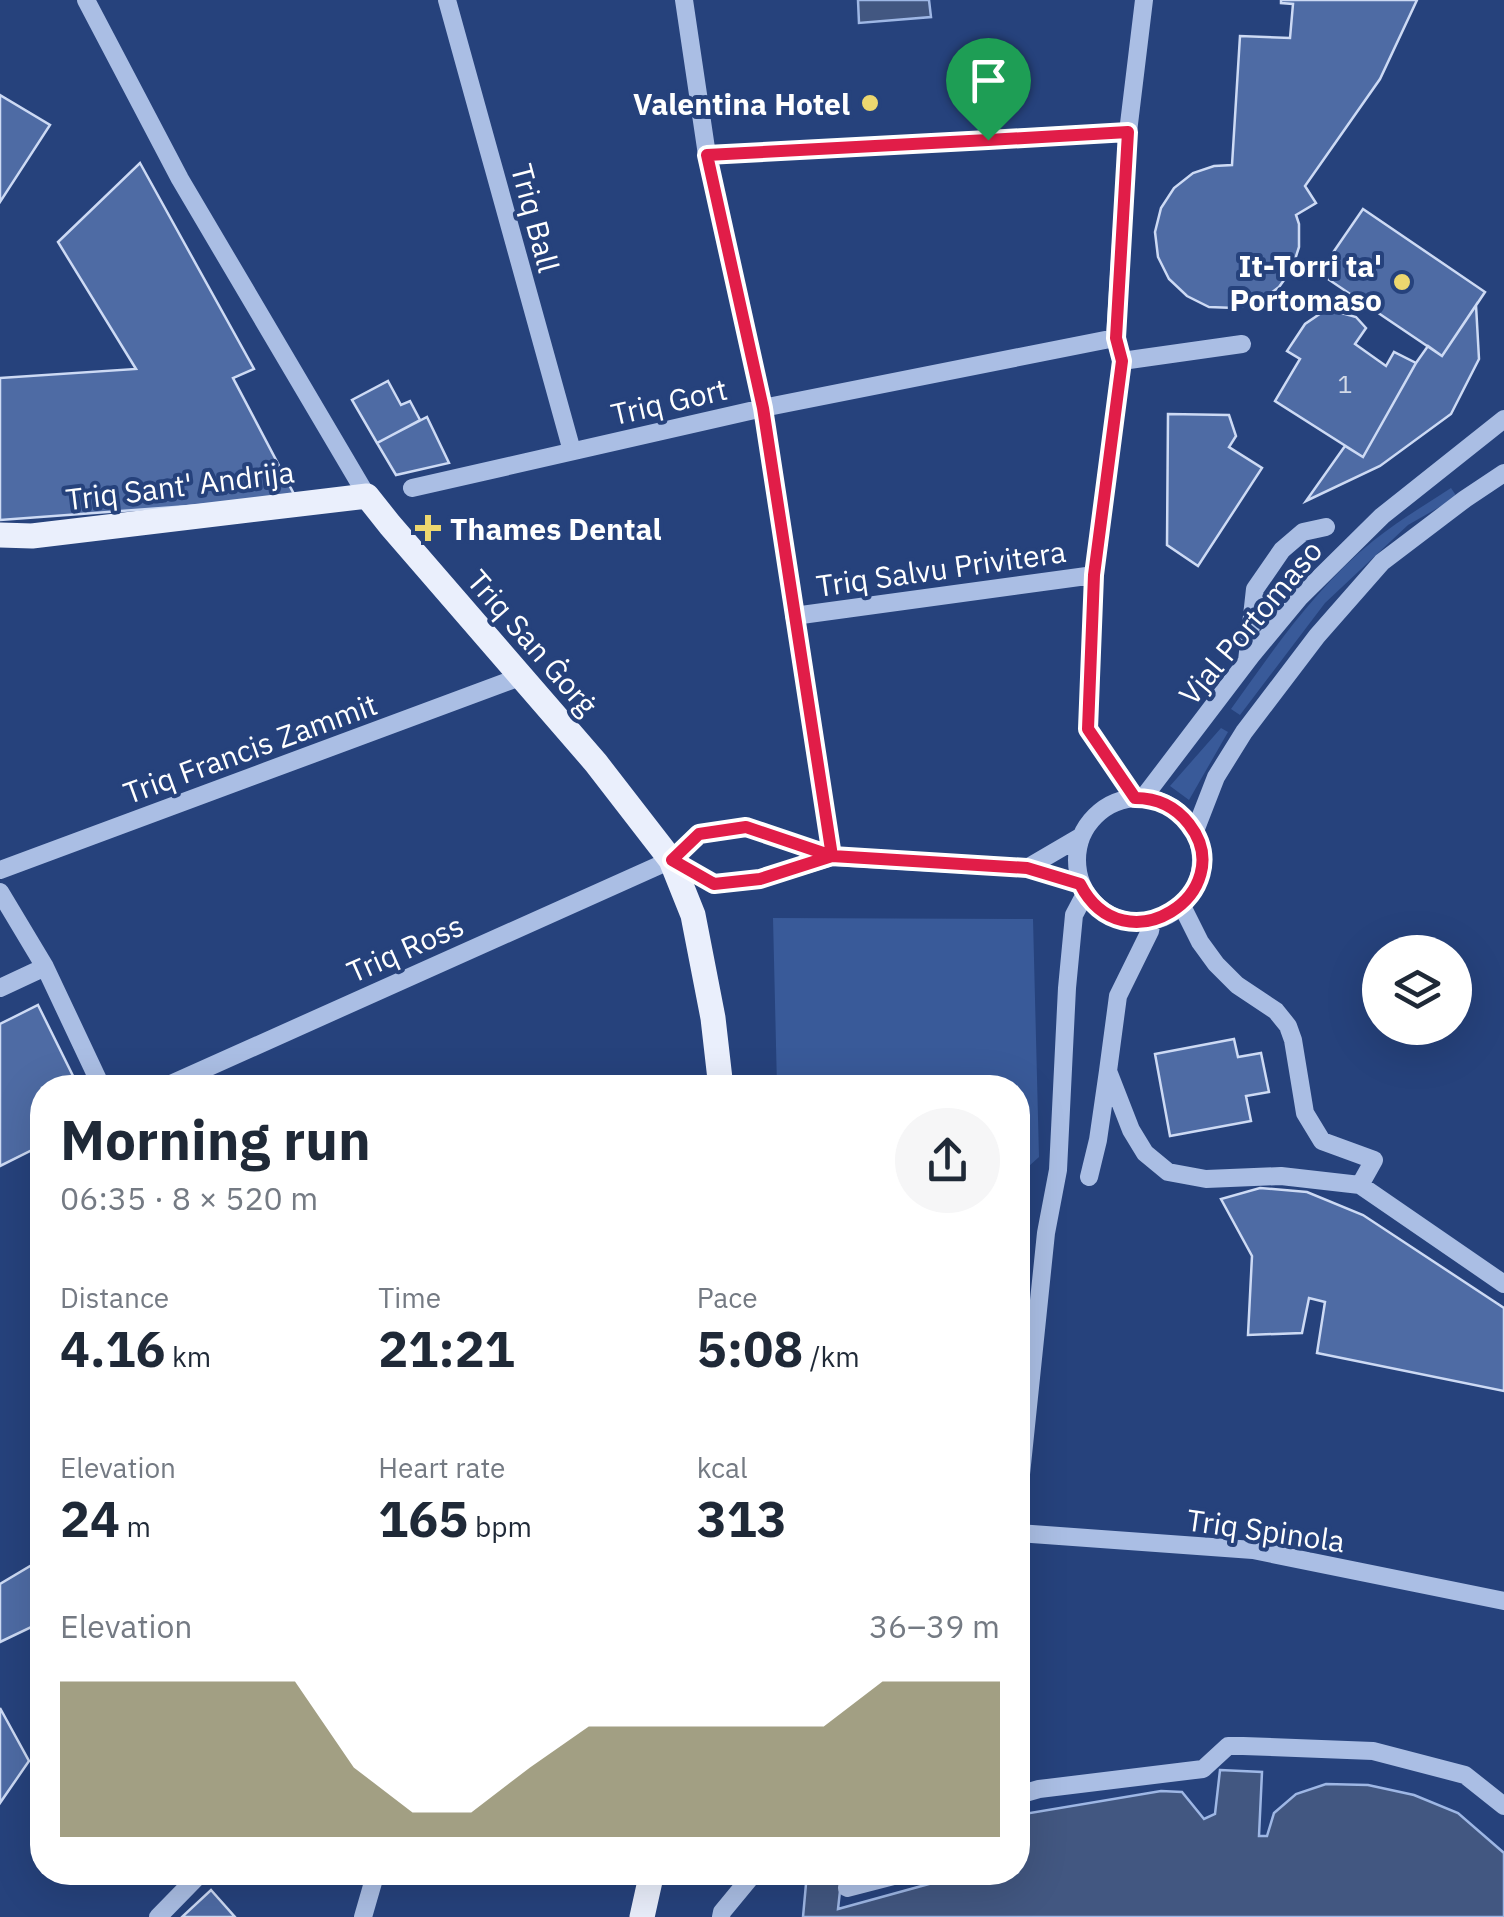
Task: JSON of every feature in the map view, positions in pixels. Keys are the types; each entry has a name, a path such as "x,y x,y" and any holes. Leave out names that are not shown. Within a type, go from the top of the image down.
{"main road":[{"name":"Triq Sant' Andrija","path":"0,535 32,536 367,496"},
{"name":"Triq San Ġorġ","path":"367,496 596,764 672,860 693,915 720,1075"},
{"path":"642,1917 649,1885"}],"street":[{"name":"Triq San Ġorġ","path":"86,0 180,179 367,496"},
{"name":"Triq Ball","path":"448,0 572,451"},
{"path":"684,0 707,155 763,408 832,856"},
{"path":"1139,798 1088,729 1094,575 1122,361 1116,338 1128,132 1144,0"},
{"path":"707,155 1128,132"},
{"name":"Triq Gort","path":"412,488 763,408 1116,338"},
{"path":"1122,361 1242,344"},
{"name":"Vjal Portomaso","path":"1139,798 1300,597 1382,516 1504,419"},
{"name":"Vjal Portomaso","path":"1195,831 1216,777 1244,732 1317,636 1382,562 1504,473"},
{"path":"1246,662 1255,589 1282,550 1303,532 1326,527"},
{"name":"Triq Salvu Privitera","path":"794,616 1094,575"},
{"name":"Triq Francis Zammit","path":"0,870 520,677"},
{"path":"1139,798 1164,802 1182,814 1195,831 1202,863 1192,893 1182,906 1168,916 1136,923 1105,913 1083,889 1076,852 1089,822 1102,810 1117,801 1139,798"},
{"name":"Triq Ross","path":"191,1075 672,860 699,834 746,827 832,856 1027,868 1083,889"},
{"path":"1027,868 1080,837"},
{"name":"Triq Ross","path":"672,860 714,884 760,879 832,856"},
{"path":"1030,1387 1046,1233 1058,1170 1074,915 1083,889"},
{"path":"0,892 45,967 96,1075"},
{"path":"1182,906 1216,964 1237,986 1276,1011 1288,1026 1294,1040 1305,1113 1322,1140 1374,1160 1360,1186"},
{"path":"1089,1177 1098,1140 1118,996 1152,921"},
{"path":"0,988 45,967"},
{"path":"1108,1071 1130,1130 1145,1153 1168,1172 1206,1179 1281,1176 1360,1186 1504,1284"},
{"name":"Triq Spinola","path":"1030,1534 1253,1550 1504,1600"},
{"path":"1030,1792 1203,1769 1228,1746 1260,1746 1373,1751 1465,1775 1504,1806"},
{"path":"158,1917 189,1885"},
{"path":"363,1917 372,1885"},
{"path":"721,1917 744,1885"}],"shaded area":[{"path":"858,0 929,0 931,17 859,23"},
{"path":"1451,488 1457,497 1408,525 1325,603 1240,715 1231,709 1296,620 1332,579 1382,534"},
{"path":"1221,728 1228,732 1189,800 1170,786"},
{"path":"773,918 1033,919 1039,1157 1030,1165 1030,1075 777,1075"},
{"path":"1220,1770 1262,1772 1259,1836 1267,1836 1274,1813 1296,1794 1326,1784 1368,1785 1414,1795 1458,1813 1504,1853 1504,1917 803,1917 806,1885 841,1885 838,1909 925,1885 1030,1885 1030,1813 1161,1791 1182,1792 1204,1819 1215,1814"}],"building":[{"path":"1281,0 1417,0 1380,79 1305,186 1316,203 1296,215 1299,247 1292,269 1279,287 1259,302 1235,308 1209,307 1187,296 1169,279 1158,257 1155,232 1161,208 1174,188 1193,173 1232,165 1240,36 1290,38 1293,4"},
{"path":"0,95 50,125 0,202"},
{"path":"140,163 254,369 233,378 296,498 0,520 0,378 136,369 58,242"},
{"name":"It-Torri ta' Portomaso","path":"1363,209 1485,292 1442,356 1319,273"},
{"path":"1476,305 1479,359 1451,414 1380,466 1306,501 1345,446 1363,457 1428,346 1442,356"},
{"path":"1327,309 1356,317 1366,328 1355,344 1386,366 1394,352 1416,363 1363,457 1275,401 1300,359 1287,351 1305,324"},
{"path":"388,381 401,405 410,401 420,420 377,443 352,400"},
{"path":"1168,414 1229,415 1236,436 1229,447 1262,468 1198,566 1167,545"},
{"path":"427,417 449,463 396,475 377,443"},
{"path":"38,1005 73,1075 30,1075 30,1151 0,1166 0,1024"},
{"path":"1234,1039 1238,1057 1261,1053 1269,1092 1246,1096 1251,1121 1170,1136 1155,1054"},
{"path":"1260,1188 1307,1192 1363,1215 1504,1308 1504,1391 1317,1353 1325,1302 1309,1298 1302,1333 1248,1335 1252,1256 1221,1199"},
{"path":"30,1566 30,1628 0,1642 0,1584"},
{"path":"0,1708 29,1761 0,1803"},
{"path":"211,1890 235,1917 182,1917"}],"place":[{"name":"Valentina Hotel","path":"870,103"},
{"name":"It-Torri ta' Portomaso","path":"1402,282"},
{"name":"Thames Dental","path":"428,528"}],"route":[{"path":"988,140 707,155 763,408 832,856 760,879 714,884 672,860 699,834 746,827 832,856 1027,868 1080,884 1105,913 1120,920 1152,921 1168,916 1192,893 1202,863 1200,846 1182,814 1164,802 1135,798 1088,729 1094,575 1122,361 1116,338 1128,132 988,140"}]}
